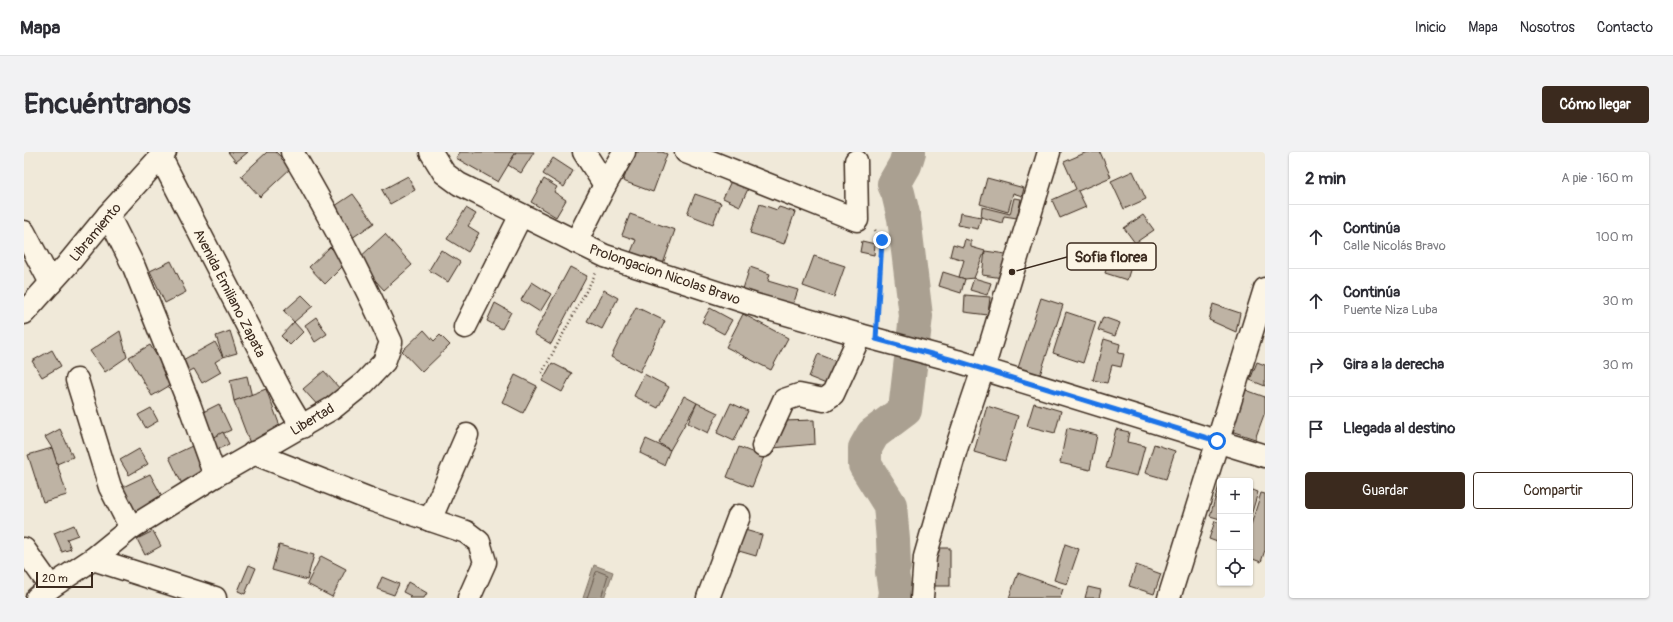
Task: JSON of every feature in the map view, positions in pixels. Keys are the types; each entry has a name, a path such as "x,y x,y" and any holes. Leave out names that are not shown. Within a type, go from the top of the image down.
{"street":[{"name":"Libertad","path":"44,592 93,559 131,528 215,476 333,408 364,383 384,362 391,342 370,295 292,152"},
{"name":"Prolongacion Nicolas Bravo","path":"431,152 444,173 459,184 605,256 752,304 873,339 957,361 1265,456"},
{"path":"584,152 605,185"},
{"path":"576,242 605,185 624,152"},
{"path":"686,152 857,220 856,161"},
{"path":"922,598 925,557 956,449 983,369 1049,152"},
{"name":"Avenida Emiliano Zapata","path":"163,155 283,395 302,427"},
{"name":"Libramiento","path":"24,313 108,215 163,155"},
{"path":"108,215 134,267 188,401 215,476"},
{"path":"465,327 521,215"},
{"path":"24,232 51,282"},
{"path":"1169,598 1265,289"},
{"path":"763,446 784,400 799,395 824,400 833,394 873,339"},
{"path":"77,380 110,487 131,528"},
{"path":"430,520 467,435"},
{"path":"254,453 372,500 466,532 479,542 485,562 469,598"},
{"path":"708,598 739,516"},
{"path":"24,549 44,592"},
{"path":"93,559 215,598"}],"path":[{"path":"857,220 874,230 882,240 873,339"},
{"path":"542,373 605,256"}],"water":[{"path":"594,565 613,572 604,598 583,598"}],"building":[{"path":"228,152 248,152 236,162"},
{"path":"267,152 276,152 291,168 260,197 241,176"},
{"path":"460,152 516,152 498,182 456,158"},
{"path":"516,152 534,152 521,173 508,165"},
{"path":"634,152 662,152 667,154 653,192 623,181"},
{"path":"1087,152 1100,152 1111,177 1078,191 1086,207 1060,218 1052,200 1076,189 1064,162"},
{"path":"553,158 573,171 564,187 543,174"},
{"path":"1133,171 1146,199 1124,209 1111,181"},
{"path":"408,176 415,190 390,204 382,190"},
{"path":"987,178 1024,188 1022,196 1013,193 1008,212 980,204"},
{"path":"544,179 557,187 554,192 566,200 556,217 531,202"},
{"path":"731,181 748,189 740,206 723,198"},
{"path":"353,194 374,223 352,238 332,208"},
{"path":"695,194 721,203 713,224 687,214"},
{"path":"1014,198 1021,199 1017,218 1004,216 1002,223 981,217 982,207 1010,214"},
{"path":"760,204 777,210 779,207 795,212 784,244 750,233"},
{"path":"466,208 476,214 468,226 479,233 468,252 447,239"},
{"path":"960,213 981,217 978,229 958,225"},
{"path":"630,214 675,230 663,264 631,252 636,240 622,235"},
{"path":"1143,215 1154,230 1135,243 1124,228"},
{"path":"385,234 412,265 384,290 357,260"},
{"path":"965,239 971,241 971,247 985,251 974,278 965,279 959,277 964,260 950,256 953,244 963,247"},
{"path":"862,241 875,244 874,255 860,252"},
{"path":"330,247 346,263 325,284 309,267"},
{"path":"441,250 460,262 448,282 429,270"},
{"path":"985,251 1006,254 1003,278 982,275"},
{"path":"1122,254 1134,257 1127,280 1105,273 1110,256 1121,259"},
{"path":"814,256 845,266 834,297 803,286"},
{"path":"171,261 186,292 165,303 150,271"},
{"path":"570,267 587,276 551,344 534,334"},
{"path":"750,267 770,274 768,281 798,290 793,305 743,289"},
{"path":"943,272 965,279 961,293 939,286"},
{"path":"974,278 991,283 987,295 970,290"},
{"path":"532,282 551,294 540,312 521,300"},
{"path":"604,290 618,298 602,329 587,321"},
{"path":"302,295 313,306 294,322 284,311"},
{"path":"965,295 990,297 988,315 964,312"},
{"path":"1041,298 1063,305 1040,375 1018,368"},
{"path":"495,303 511,312 502,329 487,321"},
{"path":"1213,304 1240,313 1236,332 1209,320"},
{"path":"636,307 665,321 640,372 611,357"},
{"path":"710,308 732,320 724,334 702,322"},
{"path":"1066,312 1096,322 1083,363 1053,353"},
{"path":"743,314 788,338 771,370 726,347"},
{"path":"316,317 327,334 315,342 305,325"},
{"path":"1103,317 1120,323 1115,336 1098,330"},
{"path":"294,322 303,332 290,345 281,336"},
{"path":"424,330 434,341 440,335 450,345 422,372 402,351"},
{"path":"120,331 127,357 105,372 90,351"},
{"path":"230,331 237,353 223,357 216,336"},
{"path":"1104,339 1120,344 1118,353 1124,354 1121,367 1112,365 1107,383 1093,380"},
{"path":"215,342 223,357 215,362 221,372 202,383 194,369 188,372 181,361"},
{"path":"150,345 174,383 152,396 129,357"},
{"path":"52,350 61,366 42,377 32,361"},
{"path":"818,354 841,363 831,386 809,377"},
{"path":"1257,362 1265,365 1265,386 1250,380"},
{"path":"552,363 572,373 562,392 542,381"},
{"path":"324,371 341,390 320,408 303,389"},
{"path":"644,374 669,387 658,408 634,396"},
{"path":"515,375 537,386 523,413 502,402"},
{"path":"247,376 252,397 234,401 230,380"},
{"path":"266,389 283,434 251,446 234,401"},
{"path":"1246,390 1265,397 1265,412 1255,439 1231,431"},
{"path":"684,396 697,403 670,450 659,443"},
{"path":"697,403 718,413 708,433 688,423"},
{"path":"731,403 748,411 734,441 717,433"},
{"path":"1034,403 1061,411 1055,433 1027,426"},
{"path":"219,404 231,430 206,441 195,416"},
{"path":"987,406 1018,416 1005,461 974,452"},
{"path":"151,408 158,421 146,428 138,415"},
{"path":"814,420 815,444 773,448 784,421"},
{"path":"1067,428 1097,435 1090,470 1060,463"},
{"path":"60,429 73,457 57,464 52,448 45,437"},
{"path":"1116,429 1129,432 1127,442 1145,446 1137,476 1106,468"},
{"path":"223,432 229,444 212,452 206,441"},
{"path":"646,439 670,450 664,465 640,453"},
{"path":"1154,444 1175,451 1166,479 1145,473"},
{"path":"192,446 202,474 182,484 169,457"},
{"path":"739,447 764,457 752,487 727,477"},
{"path":"52,448 67,495 43,502 28,455"},
{"path":"139,449 148,464 129,475 120,460"},
{"path":"150,474 164,500 135,514 121,488"},
{"path":"1253,490 1258,492 1253,509"},
{"path":"1217,492 1217,518 1210,516"},
{"path":"1261,493 1265,494 1265,550 1261,562 1253,559 1253,518"},
{"path":"1215,521 1217,522 1217,542 1209,539"},
{"path":"74,525 78,535 67,539 71,549 62,552 54,533"},
{"path":"738,528 762,535 756,556 732,549"},
{"path":"153,531 161,546 145,555 137,539"},
{"path":"1065,544 1079,549 1067,584 1054,580"},
{"path":"279,545 314,555 307,580 272,570"},
{"path":"933,548 950,548 950,586 933,586"},
{"path":"321,556 346,569 332,597 307,584"},
{"path":"249,565 256,568 245,594 238,591"},
{"path":"1136,565 1161,574 1154,594 1129,586"},
{"path":"1018,573 1063,589 1060,598 1009,598"},
{"path":"382,577 399,584 394,595 377,589"},
{"path":"408,582 427,593 424,598 409,598 411,596 403,592"},
{"path":"1088,587 1101,590 1099,598 1085,598"}],"waterway":[{"path":"902,152 903,168"},
{"path":"894,598 895,592 892,572 894,566 893,540 890,505 865,465 865,448 873,434 905,410 916,316 904,218 898,193 894,184 905,165 909,152"}],"place":[{"name":"Sofia florea","path":"1012,272"}],"route":[{"path":"882,240 876,339 957,361 1217,441"}]}
